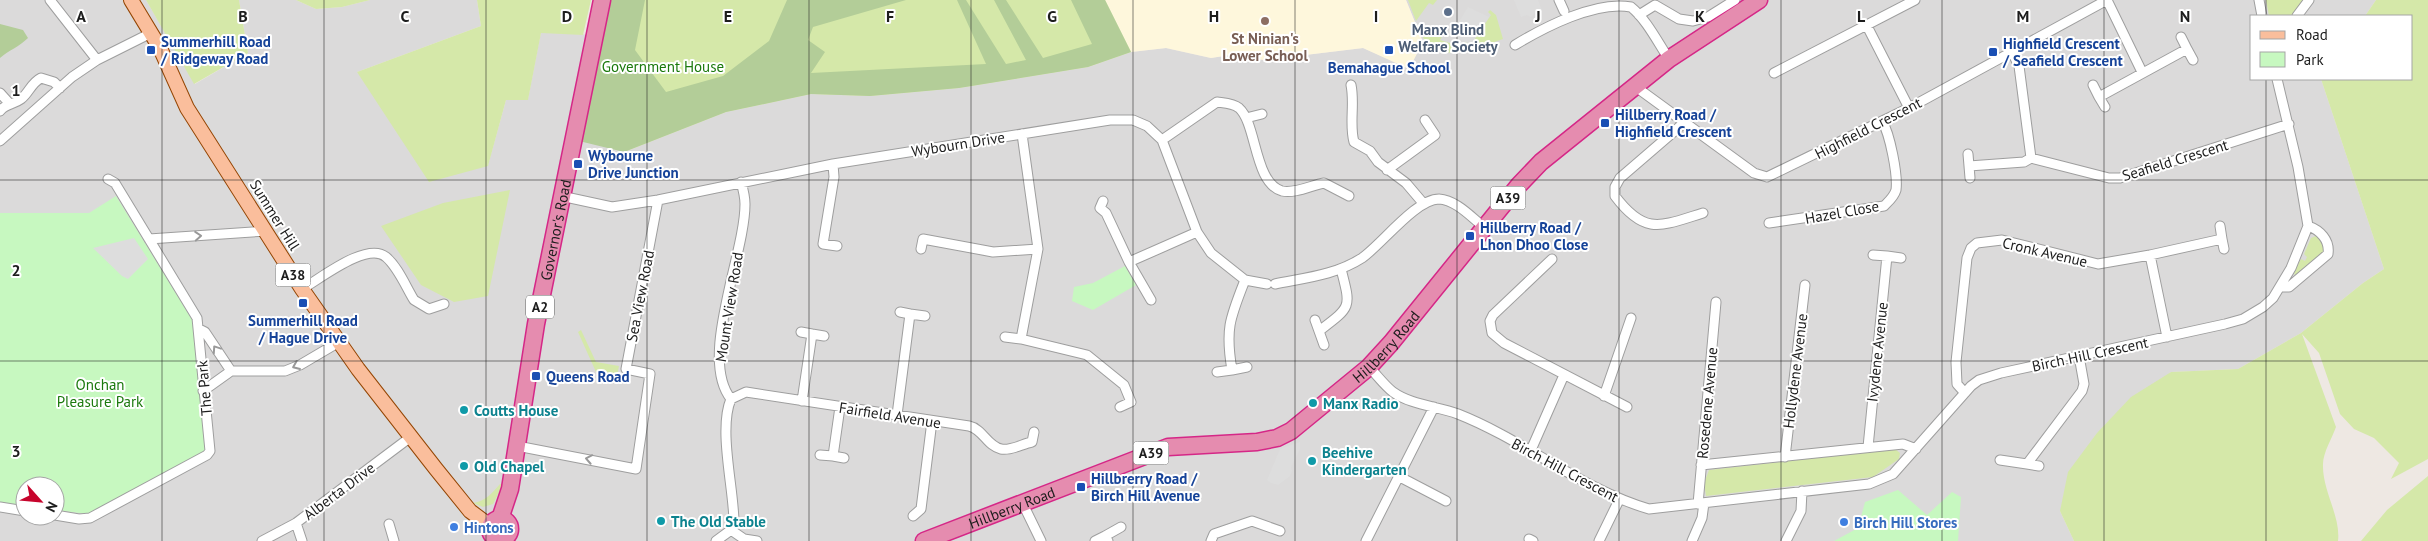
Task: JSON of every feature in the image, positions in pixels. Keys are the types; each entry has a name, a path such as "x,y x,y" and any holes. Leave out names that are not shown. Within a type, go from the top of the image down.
{"highway":[{"name":"Governor's Road","path":"495,522 510,488 536,324 602,0"},
{"name":"Hillberry Road","path":"933,539 1022,502 1168,447 1257,442 1277,438 1304,422 1369,367 1412,319 1484,227 1541,162 1670,60 1760,0"},
{"path":"495,522 506,521 509,526 509,533 502,540"}],"main road":[{"name":"Summer Hill","path":"130,0 151,33 187,108 302,289 339,342 470,511 495,522"}],"street":[{"path":"50,0 97,60"},
{"path":"1559,0 1564,11"},
{"path":"1515,45 1564,11 1580,4 1598,0 1616,0 1625,3 1639,15 1670,60"},
{"path":"1639,15 1655,5 1679,19 1698,21 1735,0"},
{"path":"1774,73 1915,0"},
{"path":"2107,0 2142,72"},
{"name":"Highfield Crescent","path":"1636,87 1754,173 1767,177 1909,108 2107,0"},
{"path":"2258,0 2262,15"},
{"path":"2298,15 2309,0"},
{"path":"1867,26 1909,108"},
{"path":"0,141 60,88 97,60 151,33"},
{"path":"2180,37 2193,60"},
{"path":"2099,96 2187,49"},
{"path":"2012,52 2019,66 2031,158"},
{"path":"0,112 10,103 21,99 33,84 41,78 54,82 60,88"},
{"path":"2277,80 2289,124 2308,226"},
{"path":"1351,84 1353,114 1350,130 1354,142 1370,151 1378,162 1406,183 1423,203"},
{"path":"2093,85 2105,107"},
{"path":"0,93 10,103"},
{"path":"1162,140 1217,102 1230,103 1239,108 1246,118 1265,173 1281,191 1291,191 1324,183 1349,196"},
{"path":"1246,118 1262,114"},
{"name":"Wybourn Drive","path":"561,196 612,207 658,200 833,164 1110,120 1133,120 1147,126 1162,140 1197,232 1211,254 1245,280 1271,284 1341,269"},
{"path":"1387,170 1435,135 1425,120"},
{"name":"Hazel Close","path":"1769,223 1884,206 1892,199 1896,189 1893,165 1889,139 1882,121"},
{"path":"1685,122 1620,178 1615,187 1614,196 1634,218 1649,225 1665,224 1703,213"},
{"name":"Seafield Crescent","path":"1969,166 2024,162 2031,158 2109,178 2120,178 2289,124"},
{"path":"1021,339 1038,248 1022,134"},
{"path":"1968,154 1970,178"},
{"path":"833,164 834,177 819,243 837,246"},
{"name":"The Park","path":"65,517 79,519 90,518 207,456 210,451 197,318 114,183 108,179"},
{"name":"Mount View Road","path":"731,399 722,386 720,346 742,228 745,203 741,182"},
{"path":"1319,331 1337,318 1349,299 1341,269 1378,245 1423,203 1439,199 1454,203 1484,227"},
{"name":"Sea View Road","path":"516,446 636,469 650,374 626,369 658,200"},
{"path":"1103,201 1100,208 1106,213 1129,262 1151,300"},
{"path":"2220,226 2224,248"},
{"name":"Birch Hill Crescent","path":"1369,367 1393,391 1408,400 1458,414 1531,450 1619,500 1649,509 1869,484 1884,479 1893,474 1965,393 1979,380 2001,373 2243,319 2264,307 2281,287 2295,261 2308,226 2321,233 2327,242 2328,254 2289,287 2281,287"},
{"path":"149,240 266,231"},
{"path":"1129,262 1197,232"},
{"name":"Cronk Avenue","path":"1965,393 1958,384 1956,362 1967,258 1970,248 1977,243 2002,240 2098,264 2150,255 2222,238"},
{"path":"922,249 924,239 993,252 1038,248"},
{"path":"302,289 356,257 378,253 386,256 392,263 414,300 419,305 429,309 444,304"},
{"path":"1873,255 1901,258"},
{"path":"2150,255 2167,337"},
{"name":"Ivydene Avenue","path":"1868,447 1887,256"},
{"path":"1552,259 1494,315 1490,328 1500,340 1627,407"},
{"path":"1232,370 1227,340 1232,313 1245,280"},
{"name":"Hollydene Avenue","path":"1785,457 1805,285"},
{"name":"Rosedene Avenue","path":"1692,541 1702,518 1701,465 1716,302"},
{"path":"900,312 925,316"},
{"path":"897,415 910,314"},
{"path":"1604,396 1631,318"},
{"path":"1315,320 1324,345"},
{"path":"199,329 205,332 231,371"},
{"path":"801,332 824,336"},
{"path":"802,401 812,334"},
{"path":"1005,337 1087,355 1124,385 1131,402 1120,407"},
{"path":"203,391 231,371 285,371 300,365 339,342"},
{"path":"2027,464 2082,391 2084,384 2079,356"},
{"path":"1218,372 1247,367"},
{"path":"1531,450 1564,375"},
{"name":"Fairfield Avenue","path":"731,399 746,392 974,427 992,445 1000,449 1032,442 1034,432"},
{"path":"716,541 731,530 734,514 726,425 731,399"},
{"path":"833,456 840,407"},
{"path":"1366,541 1434,407"},
{"path":"913,516 920,509 932,421"},
{"name":"Alberta Drive","path":"262,541 296,523 412,436"},
{"path":"1701,465 1904,444 1916,449"},
{"path":"820,455 844,458"},
{"path":"2000,460 2039,466"},
{"path":"1400,477 1446,501"},
{"path":"1786,541 1801,511 1802,491"},
{"path":"1598,541 1619,500"},
{"path":"1022,502 1042,541"},
{"path":"0,507 15,509"},
{"path":"1211,541 1214,534 1252,521 1280,531"},
{"path":"296,523 302,541"},
{"path":"389,524 394,541"},
{"path":"1095,541 1106,539 1121,527"},
{"path":"731,530 744,539 757,541"}],"shaded area":[{"path":"0,0 146,0 195,84 248,53 239,0 296,0 316,9 342,7 370,0 477,0 481,26 357,72 488,165 506,100 528,99 541,32 594,35 624,152 726,112 811,94 870,96 959,88 1088,67 1131,52 1166,48 1211,58 1230,55 1264,60 1363,48 1409,68 1423,42 1406,0 2376,0 2366,15 2250,15 2250,80 2321,80 2384,269 2363,283 2301,333 2238,369 2171,372 2060,511 2074,541 0,541"},
{"name":"St Ninian's Lower School","path":"1105,0 1406,0 1423,42 1409,69 1363,48 1264,60 1230,55 1211,58 1166,48 1131,52"},
{"path":"1514,0 1538,0 1542,10 1536,12 1531,17 1527,15 1521,17"},
{"path":"1468,7 1489,17 1471,45 1451,35"},
{"path":"134,238 148,259 128,279 122,276 93,248"},
{"path":"1300,442 1300,449 1291,467 1290,476 1278,485 1267,480 1280,449"}],"green space":[{"path":"146,0 239,0 248,53 194,84"},
{"path":"296,0 370,0 342,7 316,9"},
{"path":"477,0 591,0 583,35 541,33 528,100 506,100 488,166 429,182 357,72 481,26"},
{"name":"Government House","path":"610,0 1105,0 1131,52 1088,67 959,88 870,96 811,94 726,112 624,152"},
{"path":"610,0 645,0 635,50 666,92 723,76 769,41 787,0 906,0 813,27 808,40 825,52 811,73 986,64 957,0 966,0 1006,64 1026,60 994,0 1006,0 1043,58 1092,44 1071,0 1105,0 1131,52 1088,67 959,88 870,96 811,94 726,112 624,152 579,141"},
{"path":"1408,0 1437,0 1433,5 1429,3 1416,21"},
{"path":"2266,0 2306,0 2293,15 2269,15"},
{"path":"2376,0 2428,0 2428,459 2391,479 2399,463 2374,438 2354,429 2340,414 2319,353 2302,334 2336,427 2323,460 2323,474 2337,522 2338,541 2074,541 2060,511 2068,472 2097,433 2131,397 2171,372 2238,369 2301,333 2363,283 2384,269 2321,80 2413,80 2413,15 2366,15"},
{"path":"1490,10 1496,15 1503,39 1461,52 1465,49 1465,41 1471,44 1491,15 1488,12"},
{"path":"0,24 23,30 28,38 0,58"},
{"path":"1426,29 1443,35 1440,40 1456,45 1461,52 1449,53 1438,51 1429,45 1422,36"},
{"path":"510,190 488,296 454,302 421,285 381,226 443,203"},
{"name":"Onchan Pleasure Park","path":"116,196 196,326 205,451 88,514 65,511 65,476 15,476 15,504 0,502 0,213 89,213"},
{"path":"2316,236 2324,242 2324,254 2295,276 2294,272 2301,259 2305,261 2307,257 2304,254 2311,238"},
{"path":"1125,266 1136,285 1093,310 1072,301 1074,287 1093,283"},
{"path":"581,330 596,362 619,366 617,376 596,372 578,332"},
{"path":"1895,449 1900,453 1899,459 1873,477 1706,496 1704,483 1709,470"},
{"path":"2428,476 2428,541 2361,541 2387,510"},
{"path":"500,484 503,484 493,504 483,507 473,503 485,498"},
{"path":"1898,490 1927,515 1952,492 1961,497 1958,541 1834,541 1858,528 1865,502"}],"place":[{"name":"Manx Blind Welfare Society","path":"1448,12"},
{"name":"St Ninian's Lower School","path":"1265,21"},
{"name":"Summerhill Road / Ridgeway Road","path":"151,50"},
{"name":"Bemahague School","path":"1389,50"},
{"name":"Highfield Crescent / Seafield Crescent","path":"1993,52"},
{"name":"Hillberry Road / Highfield Crescent","path":"1605,123"},
{"name":"Wybourne Drive Junction","path":"578,164"},
{"name":"Hillberry Road / Lhon Dhoo Close","path":"1470,236"},
{"name":"Summerhill Road / Hague Drive","path":"303,303"},
{"name":"Queens Road","path":"536,376"},
{"name":"Manx Radio","path":"1313,403"},
{"name":"Coutts House","path":"464,410"},
{"name":"Beehive Kindergarten","path":"1312,461"},
{"name":"Old Chapel","path":"464,466"},
{"name":"Hillbrerry Road / Birch Hill Avenue","path":"1081,487"},
{"name":"The Old Stable","path":"661,521"},
{"name":"Birch Hill Stores","path":"1844,522"},
{"name":"Hintons","path":"454,527"}]}
